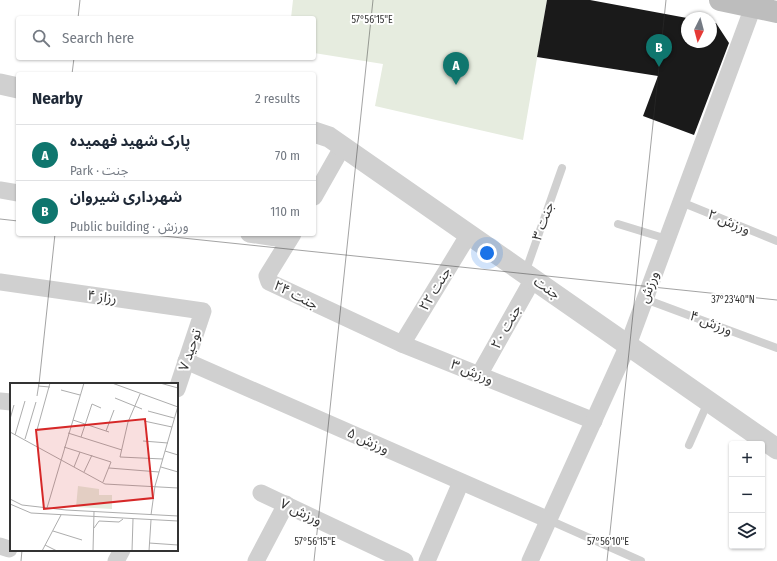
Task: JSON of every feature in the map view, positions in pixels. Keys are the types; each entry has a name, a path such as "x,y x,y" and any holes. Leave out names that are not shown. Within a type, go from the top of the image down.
{"main road":[{"path":"720,0 777,12"}],"street":[{"name":"ورزش","path":"530,561 628,345 753,7"},
{"path":"0,84 16,88"},
{"name":"جنت","path":"316,133 330,137 343,146 708,401 770,447"},
{"path":"316,193 343,146"},
{"path":"0,190 16,193"},
{"name":"جنت ۲۲","path":"402,344 469,234"},
{"path":"277,236 291,237"},
{"name":"جنت ۲۴","path":"291,237 267,276 269,282 351,321"},
{"name":"جنت ۲۰","path":"479,375 529,276"},
{"name":"رزاز ۴","path":"0,282 203,312"},
{"name":"توحید ۷","path":"178,386 203,312"},
{"name":"ورزش ۳","path":"351,321 402,344 594,421"},
{"name":"ورزش ۵","path":"186,361 549,520"},
{"path":"0,401 10,402"},
{"path":"427,561 461,482"},
{"name":"ورزش ۷","path":"262,493 405,561"},
{"path":"256,561 286,504"},
{"path":"116,561 121,551"}],"lane":[{"name":"جنت ۳","path":"529,276 562,168"},
{"name":"ورزش ۲","path":"681,202 777,241"},
{"path":"618,224 667,238"},
{"name":"ورزش ۴","path":"645,299 777,348"},
{"path":"689,445 708,401"},
{"path":"549,520 641,561"}],"shaded area":[{"path":"293,0 547,0 523,140 375,106 383,64 316,53 316,16 291,16"}],"building":[{"path":"547,0 590,0 681,17 681,48 717,48 717,25 729,43 694,135 643,116 658,76 537,57"}],"place":[{"name":"شهرداری شیروان","path":"659,67"},
{"name":"پارک شهید فهمیده","path":"456,85"}]}
